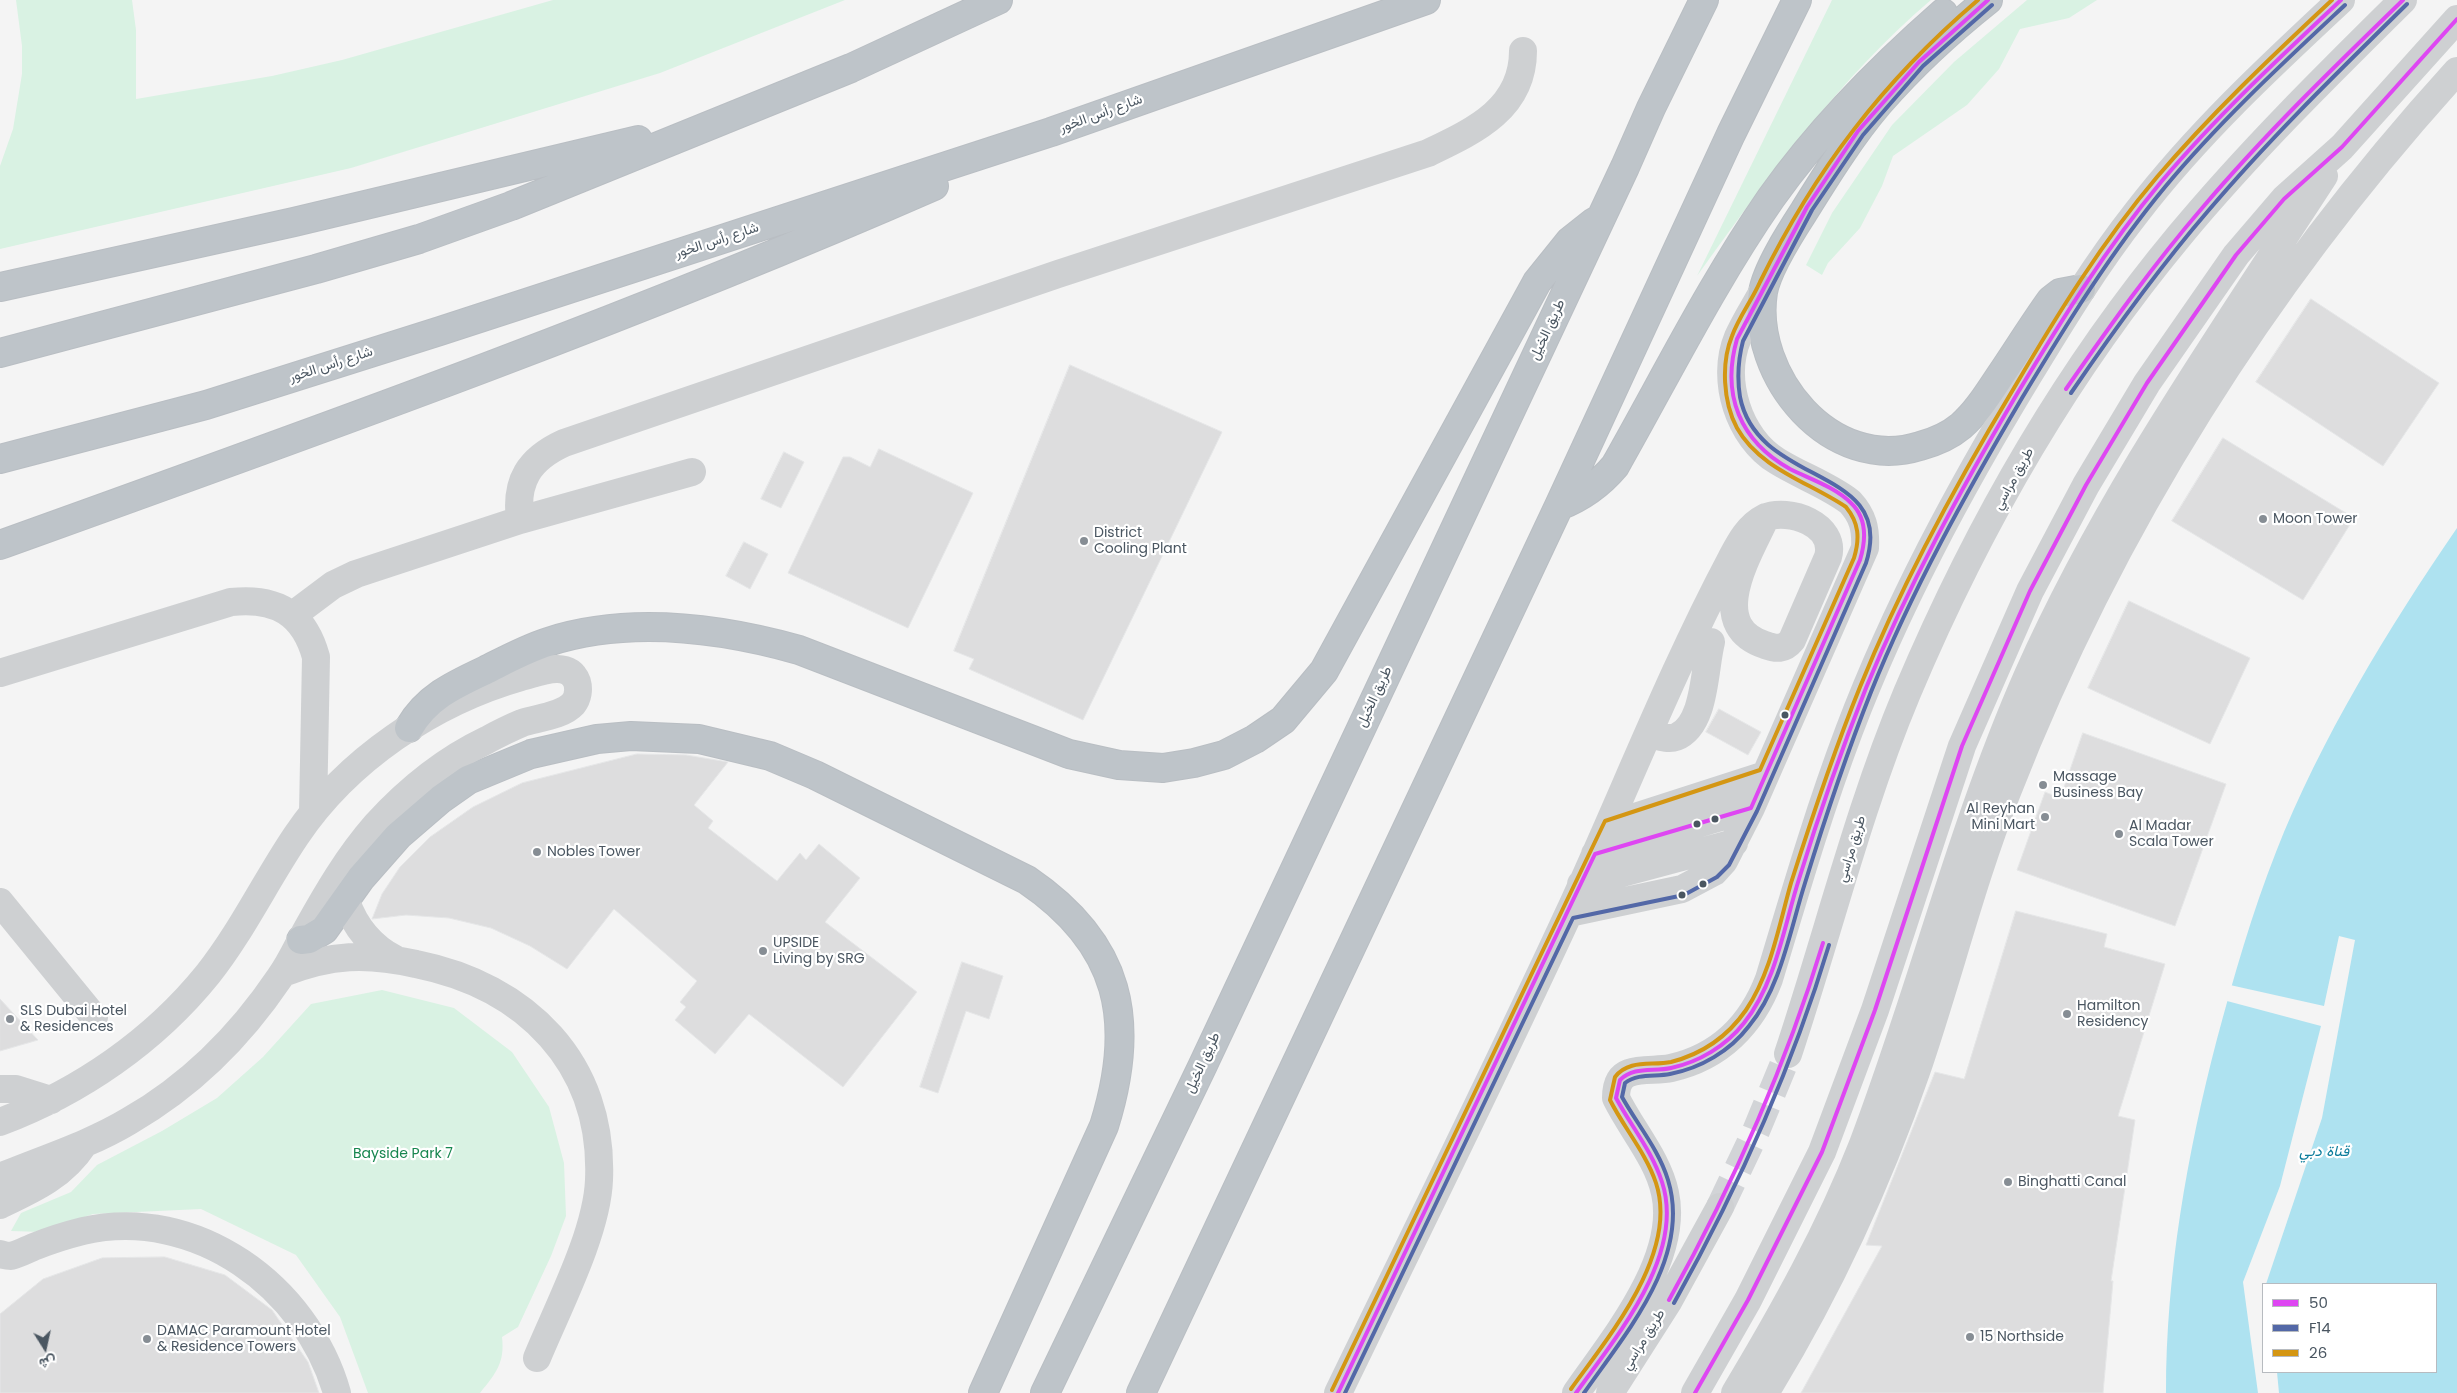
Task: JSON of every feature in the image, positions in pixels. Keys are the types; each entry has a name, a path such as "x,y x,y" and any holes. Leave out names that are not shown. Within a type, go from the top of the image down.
{"highway":[{"path":"0,353 259,284 418,238 511,206 851,68 998,0"},
{"name":"شارع رأس الخور","path":"0,459 206,406 1051,132 1426,0"},
{"name":"طريق الخيل","path":"1045,1393 1202,1067 1651,108 1704,0"},
{"path":"1141,1393 1731,134 1797,0"},
{"path":"1558,506 1590,490 1604,479 1614,466 1732,258 1772,198 1819,137 1857,94 1914,39 1960,0"},
{"path":"1988,0 1950,32 1907,73 1856,132 1788,236 1764,291 1763,316 1767,343 1775,372 1790,396 1809,417 1832,435 1859,447 1884,451 1910,450 1937,441 1961,426 1980,405 2051,300 2060,293 2081,289"},
{"path":"0,287 294,222 724,119"},
{"path":"0,545 275,446 678,293 840,228 1051,132"},
{"path":"410,728 425,706 446,689 549,641 582,633 614,630 688,629 725,633 799,650 1091,760 1162,768 1194,764 1224,755 1255,740 1282,720 1324,670 1337,651 1537,282 1570,241 1600,219"},
{"path":"301,940 310,939 324,930 372,865 398,836 441,799 468,780 539,751 597,739 631,736 699,739 747,749 778,759 815,775 1027,880 1047,894 1080,926 1104,964 1113,985 1119,1013 1120,1059 1116,1083 1104,1126 983,1393"}],"street":[{"path":"1576,1393 1640,1296 1658,1262 1667,1228 1665,1192 1659,1175 1616,1098 1616,1088 1620,1079 1628,1073 1680,1066 1707,1055 1736,1034 1750,1017 1762,999 1828,791 1873,671 1895,621 1956,498 2081,289 2137,211 2199,139 2266,71 2341,0"},
{"name":"طريق مراسي","path":"1788,1054 1813,978 1856,832 1907,693 1941,618 2017,471 2059,399 2097,344 2178,237 2267,136 2402,0"},
{"path":"1694,1393 1748,1300 1804,1192 1826,1144 1875,1010 1962,746 2030,591 2057,538 2116,433 2215,283 2259,226 2284,199 2342,147 2457,19"},
{"path":"520,520 518,504 520,488 527,473 536,460 549,450 564,443 1058,274 1428,153 1471,130 1503,107 1520,81 1523,51"},
{"path":"1735,1393 1801,1276 1861,1149 1905,1064 1930,1026 2061,605 2097,536 2371,172 2457,71"},
{"path":"2342,147 2371,172"},
{"path":"2166,442 2342,147"},
{"path":"1569,913 1682,889 1699,882 1714,872 1724,861 1751,808 1860,560 1866,535 1858,511 1850,502 1763,451 1751,439 1741,424 1734,389 1733,355 1737,338 1764,291"},
{"path":"293,615 333,585 356,574 520,520 692,472"},
{"path":"1338,1393 1569,913 1610,824 1697,621 1737,546 1750,529 1766,517 1788,515 1818,527 1828,537 1830,550 1788,645 1777,649 1730,637 1711,642 1679,664"},
{"path":"1753,642 1743,632 1736,620 1733,606 1734,592 1766,517"},
{"path":"0,673 231,602 253,599 274,604 293,615 304,628 312,642 316,658 313,812"},
{"path":"1649,734 1675,737 1687,728 1704,693 1706,659 1711,642"},
{"path":"0,1122 51,1100 119,1058 150,1034 192,992 229,946 294,838 313,812 358,766 410,728 478,692 552,669 561,668 569,672 578,687 578,695 574,703 566,709 524,723 483,741 444,765 409,792 377,824 352,854 283,973 229,1042 197,1072 163,1099 127,1123 85,1143 0,1177"},
{"path":"1765,1393 1811,1315 1855,1227 1880,1170 1905,1064 1919,986 1971,821 2028,710"},
{"path":"1610,824 1765,774"},
{"path":"1595,854 1751,808"},
{"path":"1581,884 1734,843"},
{"path":"346,900 350,913 364,936 379,949 396,959"},
{"path":"0,902 94,1016"},
{"path":"283,973 312,963 350,956 396,959 459,974 484,984 514,1003 548,1032 565,1054 588,1102 599,1155 599,1182 588,1234 537,1358"},
{"path":"1919,986 1930,1026"},
{"path":"0,1089 16,1089 51,1100"},
{"path":"0,1205 55,1177 77,1156 85,1143"},
{"name":"طريق مراسي","path":"1610,1393 1668,1302 1720,1207"},
{"path":"0,1254 11,1256 54,1239 85,1230 117,1227 150,1228 182,1235 212,1246 240,1260 267,1280 289,1303 308,1330 337,1393"}],"green space":[{"path":"16,0 132,0 136,30 136,99 272,76 342,60 553,0 845,0 660,73 351,168 0,249 0,166 13,129 22,74 22,46"},
{"path":"1832,0 1931,0 1866,62 1806,130 1697,276"},
{"path":"2027,0 2097,0 2069,18 2020,29 1999,69 1967,105 1893,156 1882,186 1860,228 1828,263 1822,275 1806,265 1832,213 1892,125 1954,62"},
{"name":"Bayside Park 7","path":"382,990 454,1008 512,1052 549,1107 564,1163 566,1216 551,1256 518,1327 502,1337 501,1361 491,1379 480,1393 368,1393 340,1317 296,1255 201,1209 93,1214 42,1232 11,1231 21,1213 71,1192 97,1165 162,1131 217,1098 263,1057 311,1004"}],"water":[{"name":"قناة دبي","path":"2457,528 2457,1393 2166,1393 2170,1303 2180,1214 2206,1082 2251,921 2276,852 2313,768 2381,644"}],"pier":[{"path":"2339,936 2355,940 2322,1118 2266,1283 2262,1283 2262,1373 2277,1373 2279,1393 2258,1393 2243,1282 2280,1186 2321,1026 2227,1001 2230,985 2324,1006"}],"building":[{"path":"2311,299 2439,383 2383,466 2256,382"},
{"name":"District Cooling Plant","path":"1070,365 1222,432 1083,720 969,669 974,659 954,651"},
{"name":"Moon Tower","path":"2223,438 2354,518 2303,600 2172,521"},
{"path":"879,449 973,493 908,628 788,573 843,457 850,457 870,467"},
{"path":"784,452 804,462 781,508 761,499"},
{"path":"744,542 768,554 750,589 726,576"},
{"path":"2129,601 2250,658 2210,744 2088,688"},
{"path":"1719,709 1761,732 1748,755 1706,732"},
{"name":"Al Madar Scala Tower","path":"2083,733 2226,784 2175,926 2017,870 2045,792 2060,798"},
{"path":"637,754 686,755 728,762 694,805 713,821 708,828 777,881 800,853 806,860 819,844 860,878 825,922 917,992 843,1087 749,1014 715,1054 675,1020 686,1007 680,1002 697,981 614,909 567,969 530,946 491,928 449,918 406,915 372,919 382,894 400,867 430,837 473,807 522,783"},
{"path":"2016,911 2107,934 2104,947 2165,964 2118,1116 2135,1120 2111,1281 2113,1281 2103,1393 1801,1393 1882,1246 1866,1245 1935,1072 1964,1079"},
{"path":"962,962 1003,976 989,1019 966,1011 938,1093 920,1087"},
{"name":"SLS Dubai Hotel & Residences","path":"0,999 38,1040 0,1051"},
{"name":"DAMAC Paramount Hotel & Residence Towers","path":"165,1257 225,1275 272,1310 308,1362 319,1393 0,1393 0,1314 43,1279 102,1258"}],"tunnel":[{"path":"1720,1207 1756,1131 1788,1054"}],"transit line":[{"name":"26","path":"1332,1390 1605,821 1760,770 1854,558 1858,537 1854,519 1846,507 1786,474 1772,464 1747,442 1737,428 1732,418 1726,395 1725,370 1728,347 1738,322 1781,241 1828,165 1882,95 1912,62 1978,0"},
{"name":"50","path":"1338,1393 1595,854 1751,808 1860,560 1864,530 1860,515 1845,497 1790,469 1773,458 1758,445 1747,430 1739,414 1731,379 1737,339 1807,207 1858,131 1919,62 1988,0"},
{"name":"26","path":"1571,1389 1621,1319 1649,1265 1658,1237 1661,1210 1656,1183 1647,1161 1610,1100 1615,1077 1621,1071 1634,1065 1671,1062 1704,1049 1723,1036 1746,1010 1755,996 1768,965 1791,883 1815,809 1841,735 1876,648 1931,534 1992,424 2047,333 2099,253 2157,177 2220,108 2332,0"},
{"name":"50","path":"1576,1393 1610,1347 1643,1294 1656,1266 1664,1238 1667,1210 1662,1182 1647,1149 1616,1098 1620,1080 1638,1071 1671,1068 1702,1057 1729,1039 1744,1023 1755,1007 1772,972 1814,831 1866,688 1917,575 1996,430 2067,312 2121,233 2161,182 2226,111 2341,0"},
{"name":"50","path":"2066,389 2115,319 2203,207 2275,127 2403,0"},
{"name":"F14","path":"2071,393 2137,300 2208,211 2280,131 2407,4"},
{"name":"F14","path":"1345,1393 1573,918 1684,895 1717,877 1729,865 1757,811 1866,563 1870,531 1862,509 1845,491 1796,464 1772,448 1752,426 1739,390 1738,369 1743,341 1812,210 1863,135 1923,66 1992,5"},
{"name":"F14","path":"1584,1393 1618,1346 1650,1294 1663,1266 1671,1238 1673,1209 1668,1180 1659,1158 1622,1097 1625,1083 1635,1078 1664,1075 1704,1063 1733,1043 1760,1011 1777,976 1828,811 1871,692 1922,579 1960,506 2001,434 2072,316 2126,237 2165,187 2230,116 2345,5"},
{"name":"50","path":"1695,1393 1748,1300 1822,1152 1875,1010 1962,746 2030,591 2086,485 2147,383 2236,255 2284,199 2342,147 2457,19"},
{"name":"50","path":"1669,1300 1715,1213 1756,1125 1792,1035 1823,943"},
{"name":"F14","path":"1674,1303 1720,1216 1761,1128 1798,1038 1829,945"}],"place":[{"name":"Moon Tower","path":"2263,519"},
{"name":"District Cooling Plant","path":"1084,541"},
{"name":"Massage Business Bay","path":"2043,785"},
{"name":"Al Reyhan Mini Mart","path":"2045,817"},
{"name":"Al Madar Scala Tower","path":"2119,834"},
{"name":"Nobles Tower","path":"537,852"},
{"name":"UPSIDE Living by SRG","path":"763,951"},
{"name":"Hamilton Residency","path":"2067,1014"},
{"name":"SLS Dubai Hotel & Residences","path":"10,1019"},
{"name":"Binghatti Canal","path":"2008,1182"},
{"name":"15 Northside","path":"1970,1337"},
{"name":"DAMAC Paramount Hotel & Residence Towers","path":"147,1339"}]}
